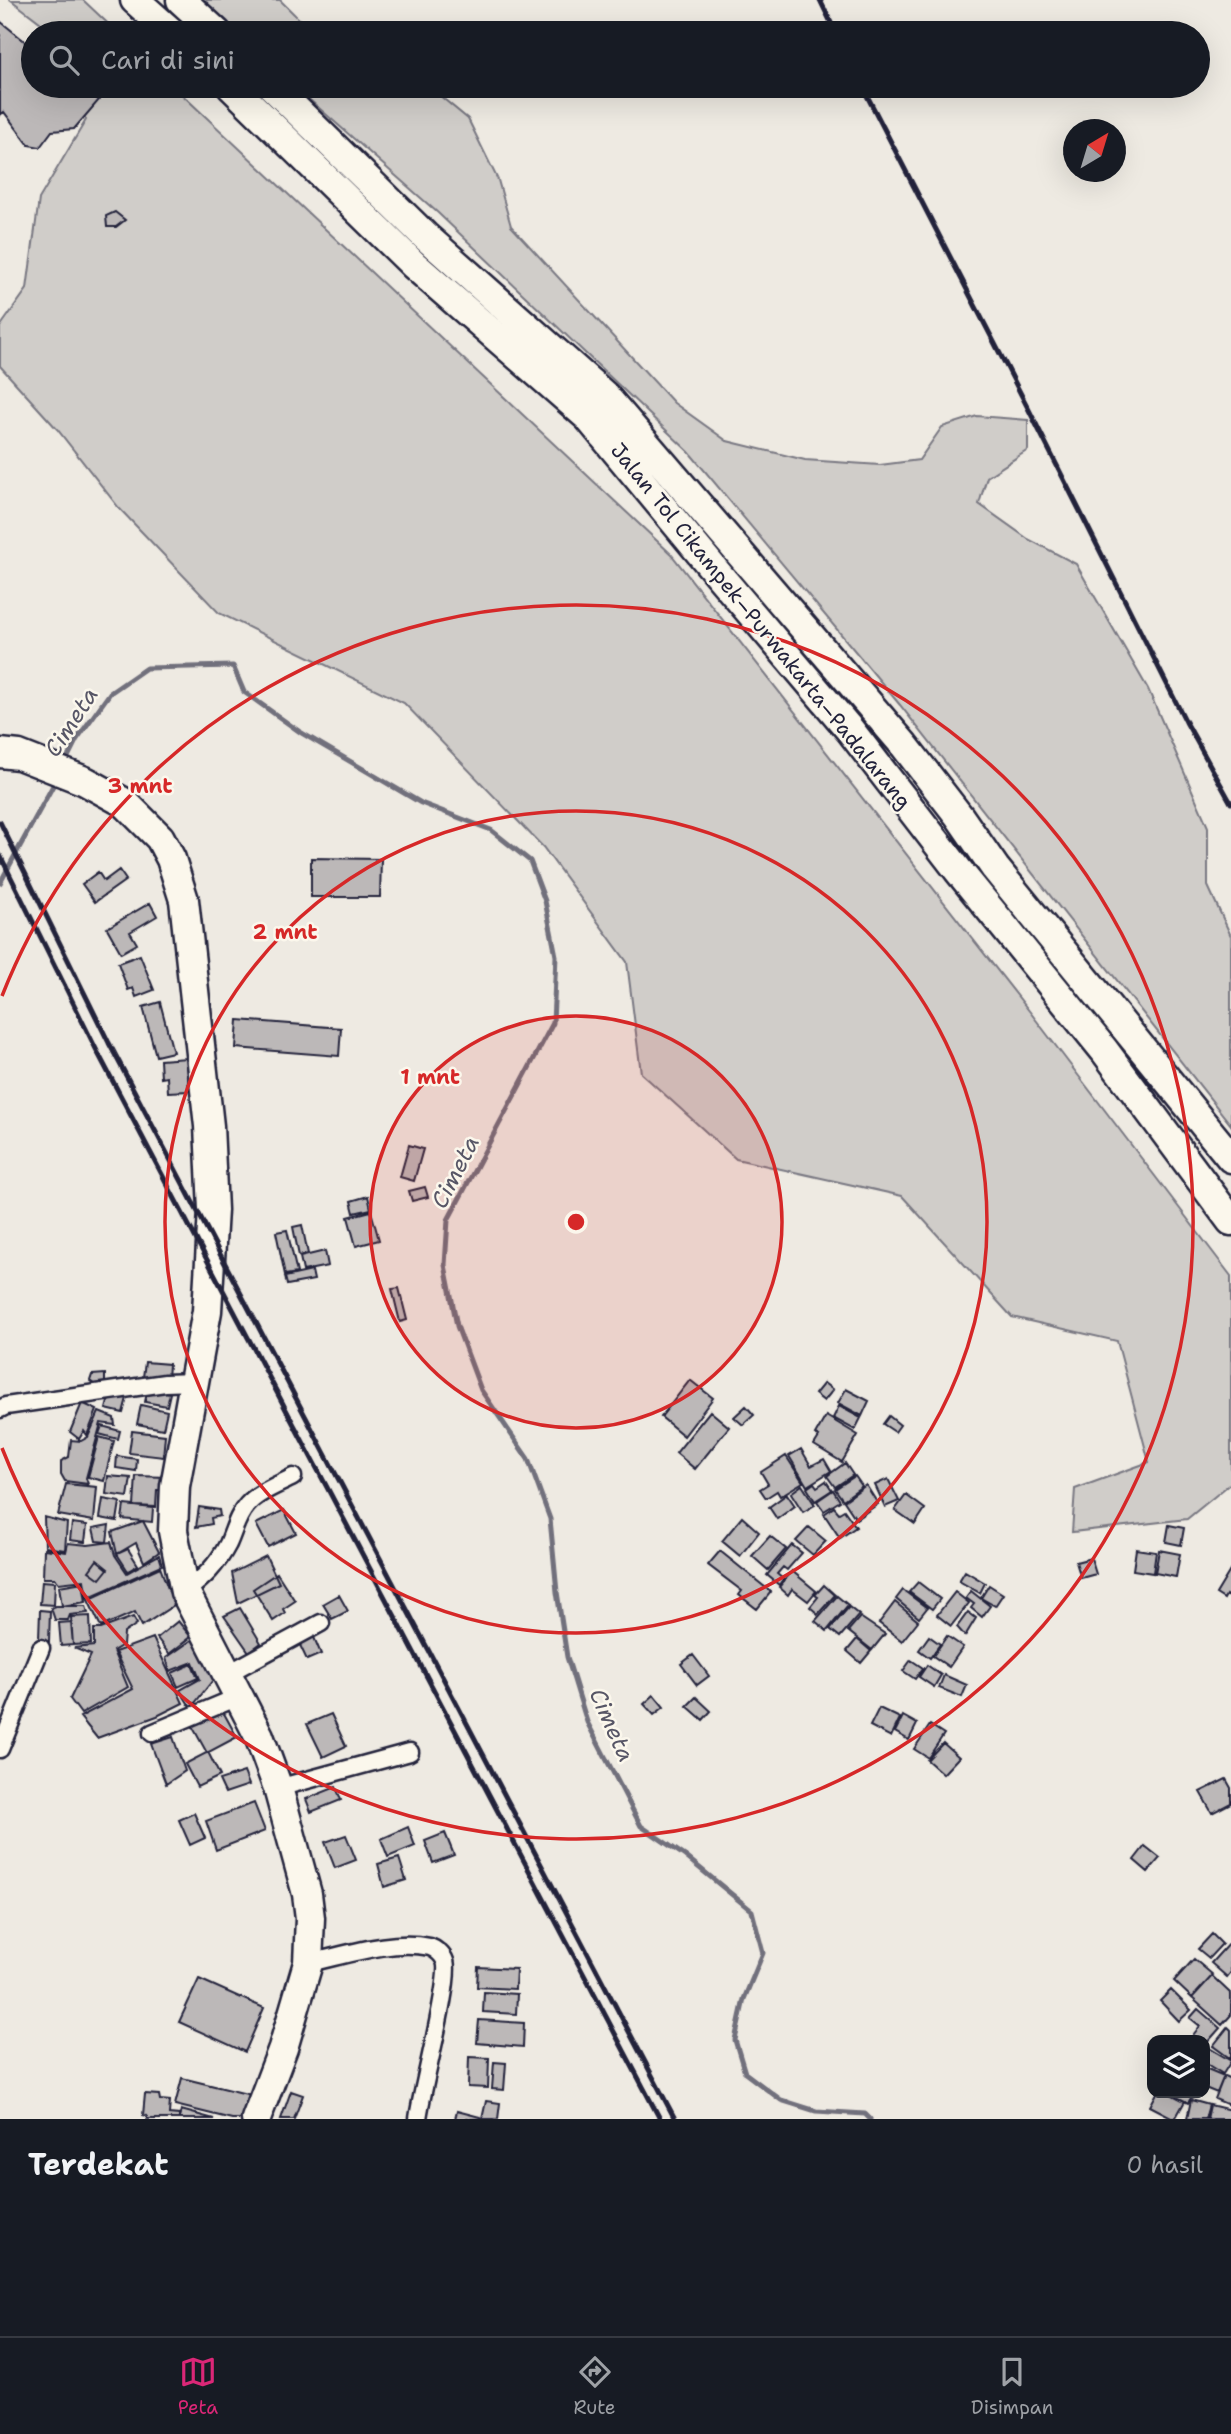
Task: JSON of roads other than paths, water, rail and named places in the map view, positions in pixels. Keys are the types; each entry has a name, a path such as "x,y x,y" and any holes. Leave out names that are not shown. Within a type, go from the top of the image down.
{"highway":[{"path":"135,0 159,21"},
{"path":"181,0 203,21"},
{"name":"Jalan Tol Cikampek–Purwakarta–Padalarang","path":"243,98 414,265 588,417 850,730 958,870 1104,1050 1231,1221"},
{"name":"Jalan Tol Cikampek–Purwakarta–Padalarang","path":"284,98 425,236 605,396 904,745 995,868 1231,1158"},
{"path":"9,754 85,781 125,803 160,838 171,859 184,900 209,1126 213,1210 207,1311 174,1497 173,1531 185,1592 258,1736 278,1788 307,1894 310,1918 308,1963 283,2048 257,2119"}],"street":[{"path":"0,1409 123,1389 194,1382"},
{"path":"185,1592 215,1567 247,1505 254,1498 293,1477"},
{"path":"152,1733 232,1685 321,1623"},
{"path":"0,1749 41,1648"},
{"path":"278,1788 410,1752"},
{"path":"308,1963 395,1945 432,1948 441,1955 446,1963 444,1987 418,2119"}],"waterway":[{"name":"Cimeta","path":"64,765 77,739 110,693 146,668 233,666 244,692 300,732 421,803 491,830 530,861 545,901 556,956 553,1023 448,1220 445,1265 457,1326 481,1390 528,1459 550,1519 567,1657 587,1722 641,1826 685,1856 752,1911 763,1953 744,1999 735,2040 745,2073 781,2100 816,2111 865,2114 870,2119"},
{"name":"Cimeta","path":"0,883 56,780"}],"railway":[{"path":"820,0 830,21"},
{"path":"868,98 1186,722 1231,803"},
{"path":"0,822 109,1043 675,2119"},
{"path":"0,855 98,1053 660,2119"}]}
